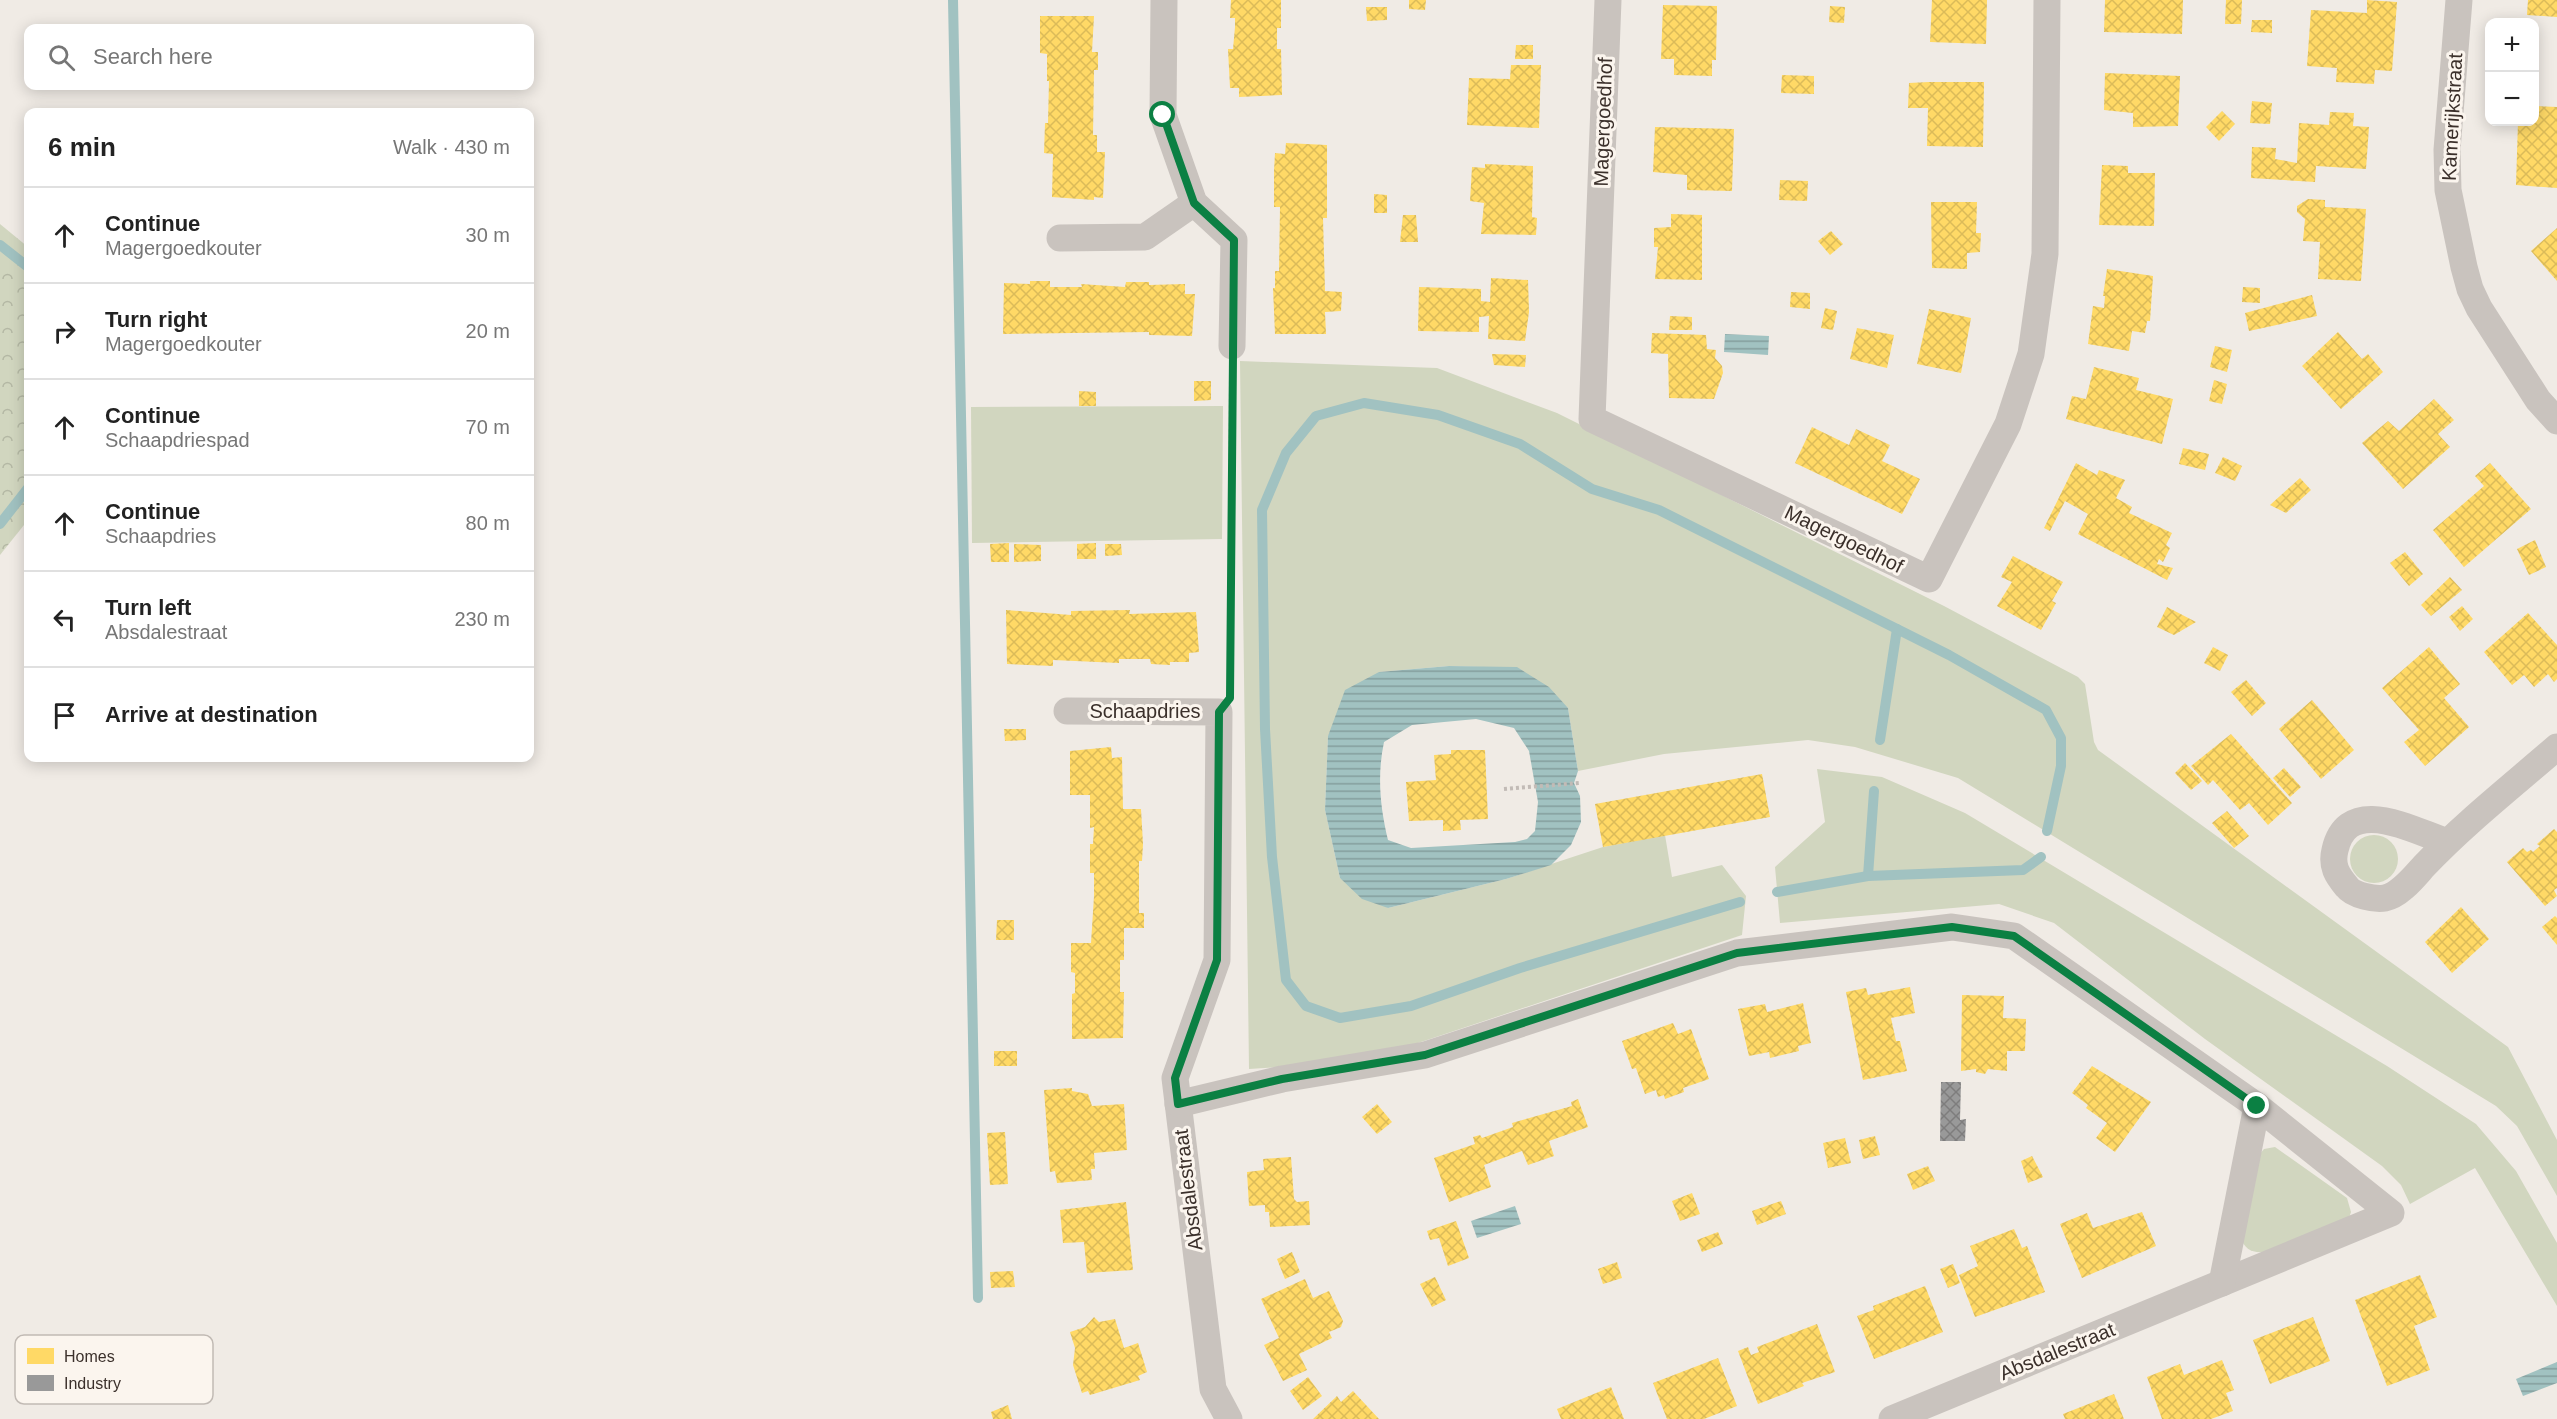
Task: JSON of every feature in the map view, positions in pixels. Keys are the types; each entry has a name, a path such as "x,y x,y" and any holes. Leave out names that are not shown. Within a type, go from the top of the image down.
{"street":[{"path":"1164,0 1163,115 1194,203 1234,240 1232,346"},
{"name":"Magergoedhof","path":"1608,0 1592,419 1929,579 2008,424 2031,354 2045,254 2047,0"},
{"name":"Kamerijkstraat","path":"2459,0 2447,150 2448,190 2464,267 2470,289 2479,308 2538,400 2557,421"},
{"path":"1059,238 1145,237 1194,203"},
{"name":"Schaapdries","path":"1067,711 1219,712 1217,960 1175,1078 1178,1104"},
{"path":"2448,842 2557,747"},
{"name":"Absdalestraat","path":"1229,1419 1213,1389 1178,1104 1282,1079 1425,1055 1737,953 1952,927 2014,936 2257,1106 2391,1213 1892,1419"},
{"path":"2222,1283 2257,1106"}],"path":[{"path":"1219,712 1230,698 1232,346"},
{"path":"1504,789 1579,783"}],"green space":[{"path":"0,224 24,244 24,525 0,555"},
{"path":"1240,361 1437,368 1557,413 1944,606 2078,677 2085,684 2094,742 2098,750 2508,1047 2557,1140 2557,1196 2517,1126 2496,1106 1958,778 1855,747 1808,740 1664,754 1578,771 1568,708 1517,668 1449,666 1379,672 1328,736 1325,810 1340,878 1388,908 1506,879 1603,847 1665,835 1672,877 1722,865 1746,896 1742,935 1397,1050 1329,1064 1249,1069"},
{"path":"1223,406 1222,539 972,543 971,407"},
{"path":"1817,769 1882,777 1965,813 2387,1066 2476,1124 2516,1171 2557,1243 2557,1306 2475,1168 2410,1204 2401,1185 2382,1166 2205,1039 2054,923 1999,904 1780,923 1775,867 1825,822"},
{"path":"2369,835 2379,835 2394,845 2398,859 2397,868 2388,879 2379,883 2369,883 2354,873 2350,864 2350,854 2360,839"},
{"path":"2275,1147 2347,1198 2351,1212 2348,1221 2264,1252 2255,1252 2244,1245 2240,1237 2259,1155 2264,1149"}],"water":[{"path":"1725,334 1769,336 1768,355 1724,352"},
{"path":"1449,666 1517,667 1549,687 1568,708 1578,771 1574,783 1580,796 1581,822 1571,845 1551,865 1506,879 1388,908 1362,899 1340,878 1325,810 1328,736 1345,690 1379,672","holes":["1476,719 1514,728 1529,751 1538,802 1535,831 1527,839 1515,842 1411,848 1388,840 1380,791 1384,742 1412,725"]},
{"path":"1515,1206 1521,1224 1477,1238 1471,1221"},
{"path":"2557,1362 2557,1383 2523,1396 2516,1379"}],"building: Homes":[{"path":"1231,0 1281,0 1281,28 1277,28 1277,49 1281,49 1282,95 1239,97 1239,88 1230,88 1228,49 1233,49 1235,27 1235,18 1230,18"},
{"path":"1409,0 1426,0 1425,10 1409,9"},
{"path":"1932,0 1987,0 1986,44 1930,42"},
{"path":"2105,0 2183,0 2182,34 2104,32"},
{"path":"2226,0 2242,0 2241,24 2225,24"},
{"path":"2367,0 2397,2 2392,71 2375,70 2374,84 2336,82 2337,68 2307,66 2311,10 2367,13"},
{"path":"2528,0 2557,0 2557,17 2527,15"},
{"path":"1663,5 1717,6 1716,60 1712,60 1712,76 1674,75 1674,59 1661,59"},
{"path":"1830,6 1845,7 1844,23 1829,22"},
{"path":"1366,7 1387,7 1387,20 1367,21"},
{"path":"1040,16 1094,16 1092,52 1098,52 1098,70 1094,70 1093,135 1097,135 1097,152 1105,152 1103,198 1094,197 1094,200 1052,197 1053,154 1044,153 1045,123 1048,123 1049,81 1047,81 1047,54 1040,53"},
{"path":"2252,20 2272,20 2272,33 2251,32"},
{"path":"1516,45 1533,45 1533,59 1515,59"},
{"path":"1511,65 1541,65 1539,128 1467,125 1469,78 1510,79"},
{"path":"2105,73 2180,76 2178,126 2133,127 2133,113 2104,110"},
{"path":"1782,75 1814,76 1814,94 1781,93"},
{"path":"1984,82 1983,147 1927,146 1928,108 1908,108 1909,83"},
{"path":"2252,101 2272,103 2270,124 2250,123"},
{"path":"2539,106 2557,107 2557,188 2516,185 2518,126 2539,126"},
{"path":"2222,111 2235,124 2219,141 2206,127"},
{"path":"2330,112 2354,113 2353,126 2369,127 2366,169 2316,166 2315,182 2251,178 2252,147 2276,148 2275,159 2297,163 2299,123 2329,125"},
{"path":"1655,127 1734,129 1732,191 1687,190 1687,175 1653,172"},
{"path":"1286,143 1327,145 1327,218 1323,218 1325,291 1342,292 1341,311 1325,312 1326,334 1275,334 1273,288 1275,288 1275,271 1279,271 1280,207 1274,207 1275,153 1285,154"},
{"path":"1485,164 1533,166 1532,217 1537,218 1536,235 1481,234 1484,203 1470,201 1472,167 1485,168"},
{"path":"2102,165 2128,166 2128,173 2155,173 2154,226 2099,225"},
{"path":"1780,180 1808,181 1807,201 1779,200"},
{"path":"1374,194 1387,195 1387,213 1374,213"},
{"path":"2308,199 2325,200 2325,207 2366,209 2361,281 2318,279 2320,242 2303,241 2305,219 2297,212 2297,206"},
{"path":"1931,202 1977,202 1976,233 1981,233 1980,252 1967,253 1967,269 1932,268"},
{"path":"1671,214 1702,215 1702,280 1655,279 1658,247 1654,247 1654,228 1671,227"},
{"path":"1403,215 1416,215 1418,242 1400,242"},
{"path":"2557,228 2557,281 2531,251"},
{"path":"1831,231 1843,244 1830,255 1818,241"},
{"path":"2107,269 2153,276 2150,321 2147,321 2145,333 2132,331 2129,351 2088,344 2093,306 2104,308 2105,296 2103,296"},
{"path":"1491,278 1528,280 1529,312 1525,341 1488,339 1489,316 1479,317 1479,332 1418,331 1419,287 1481,289 1481,301 1490,302"},
{"path":"1030,281 1050,281 1050,287 1082,287 1081,284 1125,287 1126,282 1149,282 1149,285 1185,284 1185,294 1195,294 1192,336 1149,335 1149,332 1003,334 1004,283 1030,284"},
{"path":"2243,287 2260,288 2260,303 2242,302"},
{"path":"1791,292 1810,293 1810,309 1790,307"},
{"path":"2312,295 2317,316 2249,331 2245,313"},
{"path":"1825,308 1837,311 1833,330 1821,328"},
{"path":"1929,309 1971,318 1961,373 1917,364"},
{"path":"1670,316 1692,317 1692,330 1669,330"},
{"path":"1857,328 1894,335 1887,368 1850,359"},
{"path":"2338,332 2362,359 2368,354 2383,372 2341,409 2302,366"},
{"path":"1652,333 1706,335 1707,349 1716,350 1715,358 1722,366 1723,373 1714,399 1669,398 1668,354 1651,353"},
{"path":"2215,346 2232,350 2227,372 2210,367"},
{"path":"1492,354 1526,355 1525,367 1494,365"},
{"path":"2094,367 2139,378 2136,390 2173,399 2162,444 2066,419 2072,396 2086,399"},
{"path":"2214,380 2227,384 2222,404 2209,401"},
{"path":"1194,381 1211,381 1211,400 1194,401"},
{"path":"1079,391 1096,392 1096,406 1079,406"},
{"path":"2434,399 2454,420 2438,434 2450,447 2403,489 2362,443 2388,421 2399,431"},
{"path":"1812,427 1849,445 1856,429 1890,445 1882,461 1920,479 1902,514 1795,463"},
{"path":"2183,448 2209,454 2205,470 2179,464"},
{"path":"2223,457 2242,466 2235,481 2215,473"},
{"path":"2076,463 2097,475 2099,470 2125,480 2116,498 2132,507 2129,513 2172,533 2166,545 2170,548 2163,562 2159,559 2157,564 2173,568 2167,580 2078,534 2088,514 2065,501 2050,531 2044,528"},
{"path":"2490,463 2531,509 2464,567 2433,530 2484,486 2475,476"},
{"path":"2300,478 2311,490 2286,513 2270,505"},
{"path":"2535,540 2546,567 2529,575 2517,549"},
{"path":"1009,543 1009,562 991,562 990,544"},
{"path":"1096,543 1096,559 1077,559 1077,544"},
{"path":"1014,544 1041,545 1041,561 1014,562"},
{"path":"1105,544 1121,544 1122,555 1105,556"},
{"path":"2405,552 2423,574 2409,586 2390,563"},
{"path":"2013,556 2063,582 2052,601 2056,603 2041,630 1997,606 2012,582 2001,577"},
{"path":"2450,577 2462,590 2431,616 2421,605"},
{"path":"2462,606 2473,619 2460,631 2449,617"},
{"path":"2167,607 2196,622 2174,635 2157,627"},
{"path":"1006,610 1071,615 1071,611 1130,610 1129,614 1196,612 1199,652 1189,653 1189,662 1170,662 1170,665 1151,664 1150,659 1119,659 1119,663 1053,660 1053,666 1007,664"},
{"path":"2528,613 2557,645 2557,679 2554,682 2548,674 2534,687 2524,675 2512,685 2484,652"},
{"path":"2213,647 2228,655 2220,671 2204,663"},
{"path":"2429,647 2460,684 2444,698 2469,727 2425,766 2404,742 2419,730 2382,688"},
{"path":"2246,680 2266,703 2252,716 2231,692"},
{"path":"2312,700 2354,750 2321,779 2279,729"},
{"path":"1004,729 1026,729 1026,740 1005,741"},
{"path":"2231,734 2292,803 2268,825 2249,803 2240,810 2213,780 2208,785 2191,766"},
{"path":"1111,747 1112,758 1122,757 1123,809 1141,809 1143,844 1142,861 1139,861 1139,913 1144,913 1144,928 1124,928 1124,960 1120,960 1120,992 1124,992 1123,1038 1072,1039 1072,994 1075,993 1075,973 1071,972 1071,943 1091,943 1094,873 1090,873 1090,844 1093,844 1094,827 1090,828 1090,795 1070,795 1070,751"},
{"path":"1451,750 1485,750 1488,819 1460,820 1461,830 1443,831 1443,820 1409,821 1406,782 1436,780 1434,755 1451,754"},
{"path":"2185,763 2202,781 2191,790 2175,773"},
{"path":"2284,768 2301,787 2290,797 2273,778"},
{"path":"1762,774 1770,817 1603,847 1595,804"},
{"path":"2227,811 2249,836 2234,848 2212,823"},
{"path":"2554,829 2557,832 2557,888 2554,890 2557,896 2545,906 2507,862 2523,848 2527,852 2531,850 2533,852 2540,846 2537,844"},
{"path":"2461,907 2489,939 2452,973 2425,942"},
{"path":"2555,916 2557,918 2557,945 2542,927"},
{"path":"997,920 1014,920 1014,940 996,940"},
{"path":"1910,987 1915,1013 1891,1018 1896,1041 1900,1041 1907,1071 1863,1080 1846,992 1866,988 1868,995"},
{"path":"1962,995 2004,996 2003,1018 2026,1019 2025,1051 2007,1051 2007,1071 1988,1069 1985,1074 1976,1072 1976,1069 1961,1071"},
{"path":"1803,1003 1811,1043 1798,1046 1799,1051 1770,1058 1769,1052 1749,1056 1738,1009 1765,1004 1767,1012"},
{"path":"1673,1023 1678,1034 1691,1029 1709,1079 1683,1088 1684,1092 1665,1099 1664,1095 1658,1097 1656,1090 1645,1094 1636,1068 1632,1069 1622,1041"},
{"path":"994,1051 1017,1051 1017,1066 994,1066"},
{"path":"2092,1066 2151,1102 2115,1152 2096,1138 2107,1123 2086,1108 2088,1105 2072,1093"},
{"path":"1072,1088 1072,1091 1088,1094 1092,1106 1124,1104 1127,1150 1094,1153 1095,1169 1091,1169 1092,1180 1057,1183 1055,1171 1050,1172 1044,1090"},
{"path":"1578,1099 1588,1127 1549,1141 1554,1156 1528,1165 1522,1151 1484,1165 1491,1187 1449,1202 1434,1158 1475,1144 1473,1137 1480,1135 1482,1138 1513,1127 1512,1123 1572,1106 1571,1102"},
{"path":"1377,1104 1392,1122 1377,1134 1362,1117"},
{"path":"1005,1132 1008,1184 990,1185 987,1133"},
{"path":"1875,1136 1880,1155 1863,1159 1859,1140"},
{"path":"1845,1138 1851,1163 1828,1168 1823,1143"},
{"path":"2032,1156 2043,1177 2028,1183 2021,1161"},
{"path":"1291,1157 1294,1199 1297,1202 1309,1201 1310,1225 1270,1227 1269,1212 1265,1212 1265,1205 1249,1206 1247,1172 1264,1170 1263,1159"},
{"path":"1928,1166 1935,1181 1913,1190 1907,1174"},
{"path":"1692,1193 1700,1214 1680,1221 1672,1201"},
{"path":"1781,1201 1786,1214 1757,1225 1752,1211"},
{"path":"1126,1202 1133,1270 1087,1273 1084,1242 1063,1243 1060,1210"},
{"path":"2142,1212 2156,1246 2082,1278 2060,1224 2087,1213 2093,1228"},
{"path":"1456,1221 1469,1258 1448,1266 1439,1238 1430,1240 1427,1231"},
{"path":"2014,1229 2022,1248 2027,1246 2045,1292 1975,1317 1959,1275 1978,1266 1970,1246"},
{"path":"1718,1232 1723,1244 1702,1252 1697,1240"},
{"path":"1292,1252 1300,1272 1285,1279 1277,1259"},
{"path":"1617,1262 1622,1278 1603,1284 1598,1269"},
{"path":"1953,1264 1960,1283 1948,1288 1940,1269"},
{"path":"1013,1271 1015,1287 991,1288 990,1272"},
{"path":"2420,1275 2437,1317 2414,1326 2430,1370 2387,1386 2355,1300"},
{"path":"1435,1277 1446,1300 1432,1307 1420,1284"},
{"path":"1305,1279 1313,1298 1329,1291 1343,1321 1341,1327 1329,1332 1332,1338 1299,1354 1307,1370 1283,1381 1264,1345 1279,1338 1261,1299"},
{"path":"1925,1286 1943,1332 1874,1359 1857,1316 1874,1310 1873,1306"},
{"path":"1094,1317 1099,1322 1115,1319 1124,1348 1138,1343 1147,1372 1138,1376 1140,1380 1090,1395 1088,1391 1082,1393 1073,1365 1075,1348 1070,1332 1085,1327"},
{"path":"2313,1317 2330,1361 2270,1384 2253,1340"},
{"path":"1817,1324 1835,1372 1802,1383 1804,1386 1758,1404 1738,1351 1748,1347 1751,1355 1759,1352 1757,1347"},
{"path":"1718,1358 1737,1406 1704,1419 1667,1419 1653,1383"},
{"path":"2222,1360 2234,1390 2226,1393 2233,1411 2211,1419 2162,1419 2147,1377 2180,1364 2184,1375"},
{"path":"1308,1377 1322,1396 1303,1410 1290,1391"},
{"path":"1611,1387 1624,1419 1561,1419 1557,1409"},
{"path":"1353,1391 1379,1419 1313,1419 1337,1396 1341,1402"},
{"path":"2114,1394 2124,1419 2065,1419 2063,1414"},
{"path":"1008,1405 1012,1419 993,1419 991,1412"}],"building: Industry":[{"path":"1941,1082 1961,1082 1960,1120 1966,1119 1965,1141 1940,1141"}],"waterway":[{"path":"953,0 978,1298"},
{"path":"0,245 24,264"},
{"path":"1740,902 1520,968 1411,1006 1340,1018 1306,1006 1286,980 1272,857 1265,729 1262,510 1286,453 1316,416 1364,403 1438,415 1520,444 1592,489 1659,510 1949,655 2046,710 2061,738 2061,766 2047,831"},
{"path":"0,524 24,493"},
{"path":"1880,740 1897,629"},
{"path":"1868,876 1874,791"},
{"path":"1777,892 1868,876 2023,870 2041,857"}],"route":[{"path":"1163,115 1194,203 1234,240 1230,698 1219,712 1217,960 1175,1078 1178,1104 1282,1079 1425,1055 1737,953 1952,927 2014,936 2257,1106"}]}
